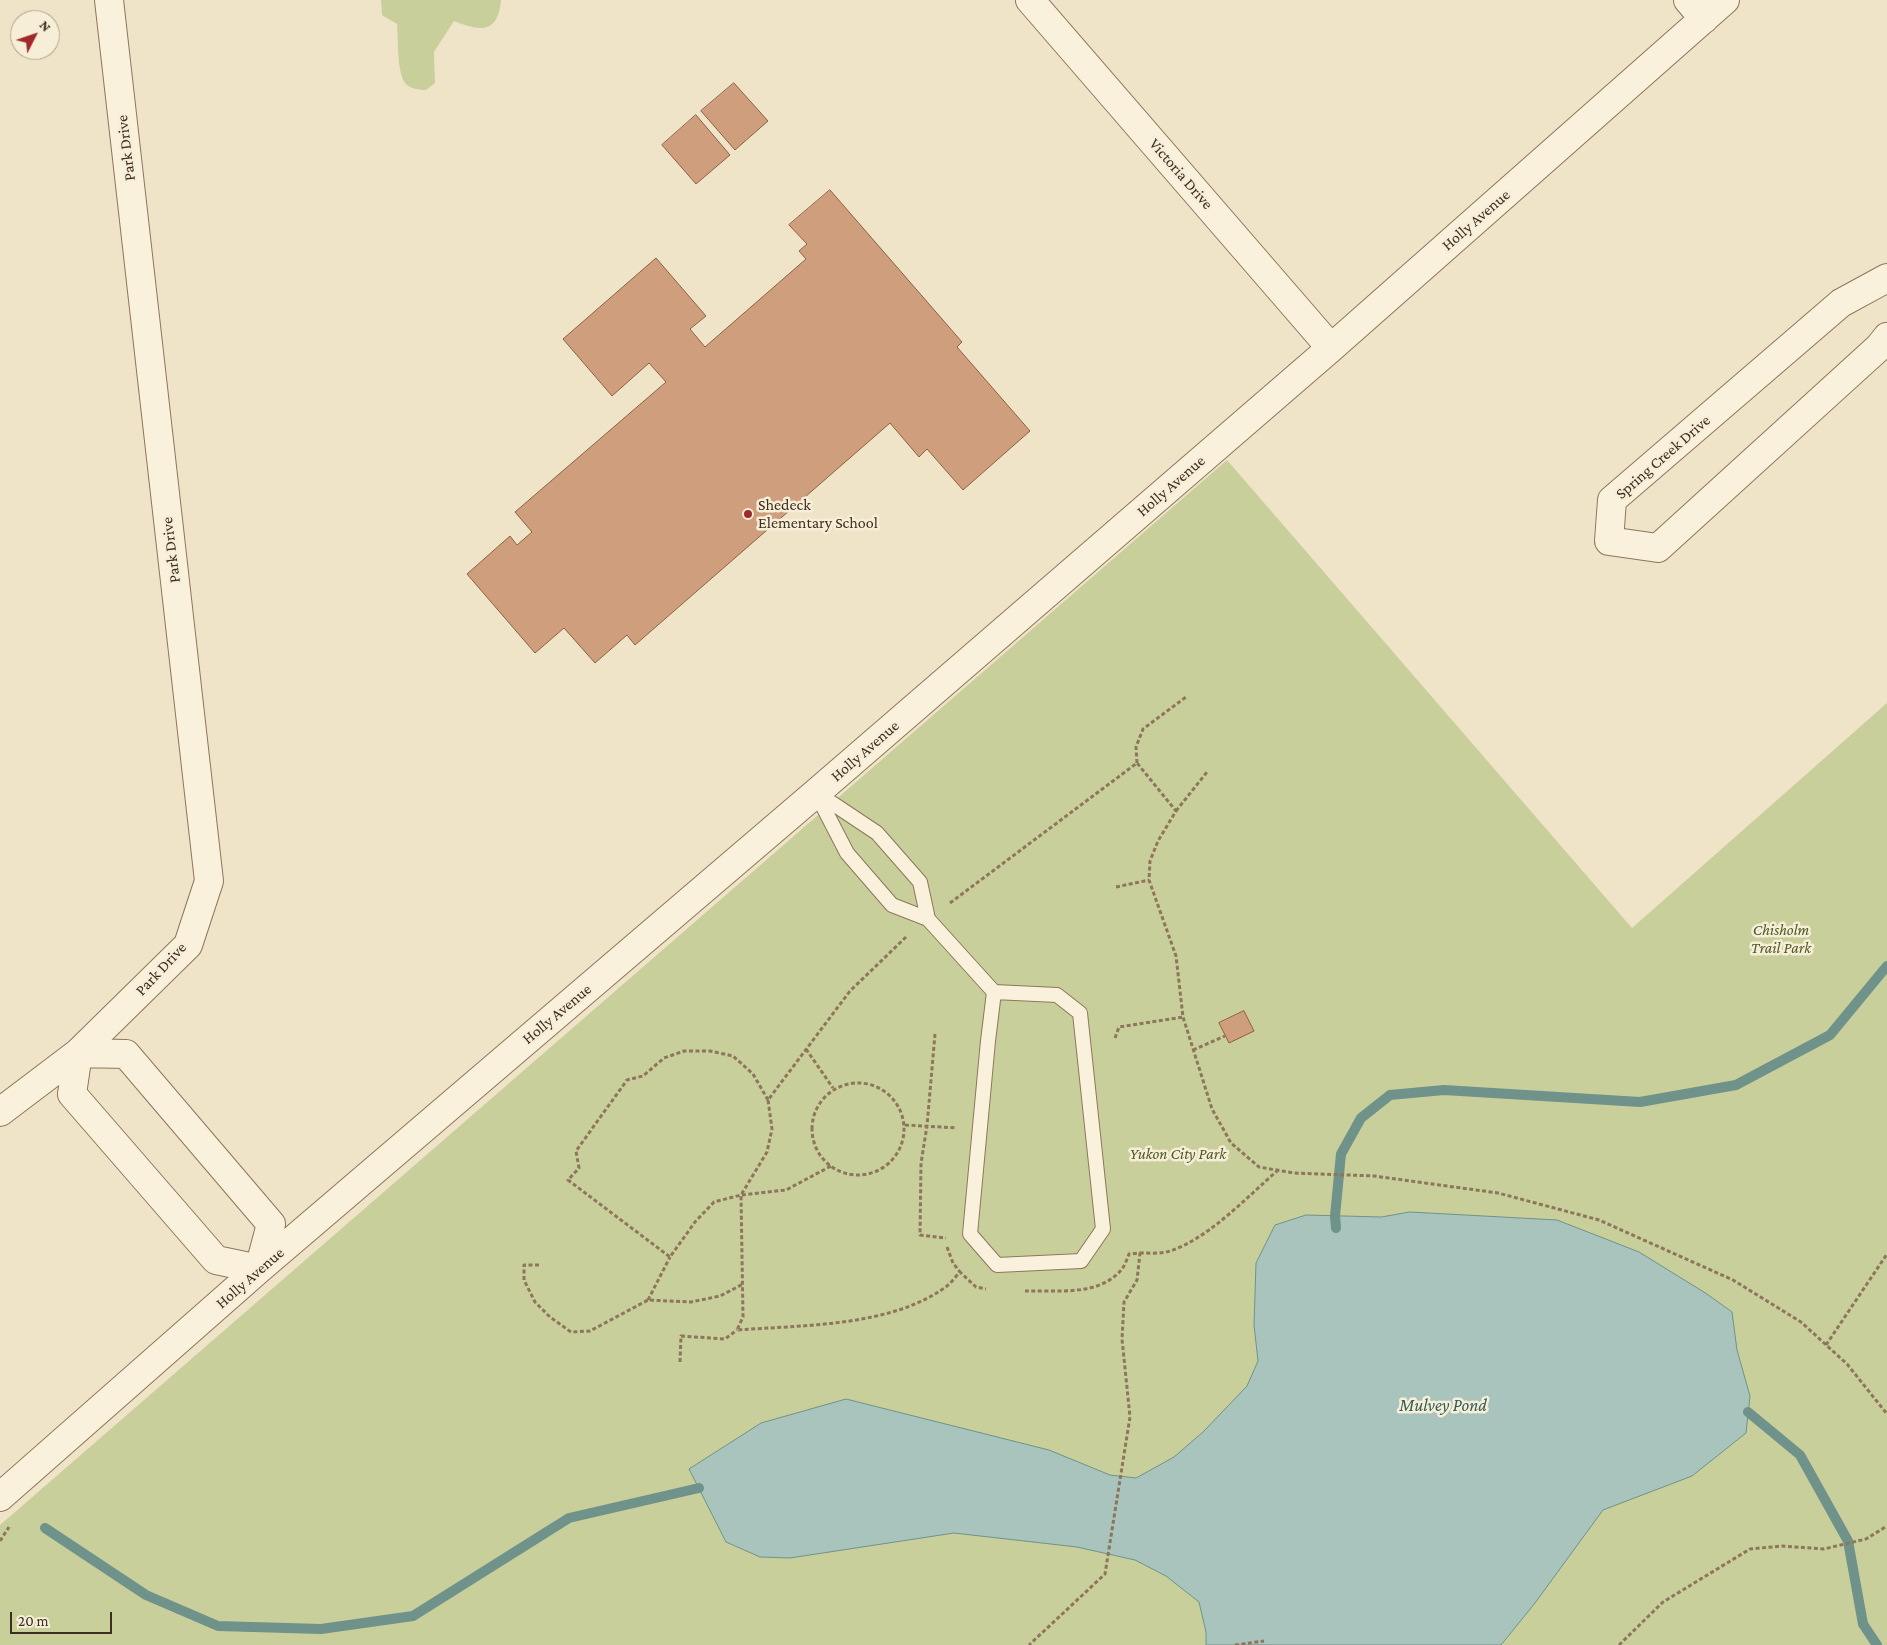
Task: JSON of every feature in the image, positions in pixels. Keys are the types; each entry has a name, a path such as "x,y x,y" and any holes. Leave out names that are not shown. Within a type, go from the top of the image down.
{"street":[{"name":"Park Drive","path":"0,1112 78,1053 188,945 209,881 109,0"},
{"name":"Victoria Drive","path":"1030,0 1331,348"},
{"name":"Holly Avenue","path":"0,1497 260,1269 816,793 1331,348 1696,9 1726,0"},
{"name":"Spring Creek Drive","path":"1887,278 1841,303 1612,500 1609,541 1658,548 1879,347 1887,337"},
{"path":"78,1053 126,1054 271,1224 260,1269 216,1260 72,1094 78,1053"}],"lane":[{"path":"816,793 847,853 892,905 928,919 994,992 1057,995 1080,1013 1102,1229 1081,1261 997,1264 970,1234 994,992"},
{"path":"816,793 877,833 920,882 928,919"}],"path":[{"path":"1137,763 1136,747 1143,730 1186,697"},
{"path":"1176,811 1207,772"},
{"path":"1116,887 1149,880"},
{"path":"900,929 907,937"},
{"path":"1115,1038 1119,1027 1183,1017"},
{"path":"935,1034 926,1126 920,1163 920,1235 946,1237 952,1263 960,1272"},
{"path":"1193,1050 1225,1036"},
{"path":"806,1049 833,1088"},
{"path":"670,1257 568,1180 579,1168 576,1151 628,1080 643,1076 664,1058 684,1051 710,1051 733,1056 753,1074 768,1100"},
{"path":"851,1082 870,1083 890,1094 901,1108 905,1125 903,1142 896,1157 885,1167 866,1175 846,1174 831,1166 819,1154 812,1139 812,1120 818,1104 833,1088 851,1082"},
{"path":"905,1125 959,1128"},
{"path":"648,1300 670,1257 695,1222 714,1202 741,1195 786,1190 831,1166"},
{"path":"1140,1253 1169,1252 1205,1233 1277,1170"},
{"path":"1294,1173 1374,1176 1498,1193 1599,1220 1734,1280 1801,1322 1847,1364 1887,1414"},
{"path":"1826,1345 1887,1254"},
{"path":"539,1265 524,1265 524,1280 535,1302 550,1317 570,1332 590,1331 648,1300 691,1302 720,1296 743,1284"},
{"path":"680,1362 681,1336 725,1340 737,1330"},
{"path":"1029,1645 1105,1574 1123,1456"},
{"path":"0,1541 12,1524"},
{"path":"1619,1645 1663,1602 1750,1549 1782,1546 1824,1549 1866,1539 1887,1526"},
{"path":"1235,1645 1264,1641"}],"green space":[{"path":"381,0 501,0 496,19 491,25 479,28 454,21 434,52 435,83 426,90 409,87 402,78 399,63 397,24 382,15"},
{"name":"Yukon City Park","path":"1227,460 1632,928 1887,703 1887,1645 0,1645 0,1525"}],"water":[{"name":"Mulvey Pond","path":"1410,1212 1557,1220 1639,1252 1707,1294 1732,1312 1737,1350 1750,1396 1746,1433 1692,1476 1603,1510 1535,1603 1501,1645 1206,1645 1206,1632 1199,1602 1166,1576 1135,1560 1077,1547 954,1533 790,1558 760,1557 726,1542 689,1469 761,1423 846,1399 1049,1450 1110,1475 1136,1478 1174,1457 1203,1432 1247,1386 1258,1361 1254,1325 1256,1263 1275,1225 1306,1215 1381,1217"}],"building":[{"path":"734,83 768,121 735,150 701,111"},
{"path":"696,115 730,155 696,184 662,145"},
{"path":"830,190 962,342 957,347 1030,431 963,490 927,449 919,457 890,423 635,645 627,635 595,663 564,628 535,653 467,574 510,536 517,545 532,532 515,512 666,382 649,363 612,396 563,339 656,258 706,316 690,329 705,347 806,259 799,251 807,244 789,225"},
{"path":"1244,1011 1254,1031 1229,1043 1219,1023"}],"waterway":[{"path":"1336,1228 1335,1216 1341,1154 1361,1118 1390,1095 1444,1090 1640,1102 1736,1085 1830,1035 1887,966"},
{"path":"1748,1412 1800,1455 1848,1541 1863,1624 1877,1645"},
{"path":"45,1528 146,1595 218,1626 321,1629 413,1616 569,1518 699,1488"}],"place":[{"name":"Shedeck Elementary School","path":"748,514"}],"park label":[{"name":"Chisholm Trail Park","path":"1781,939"}]}
